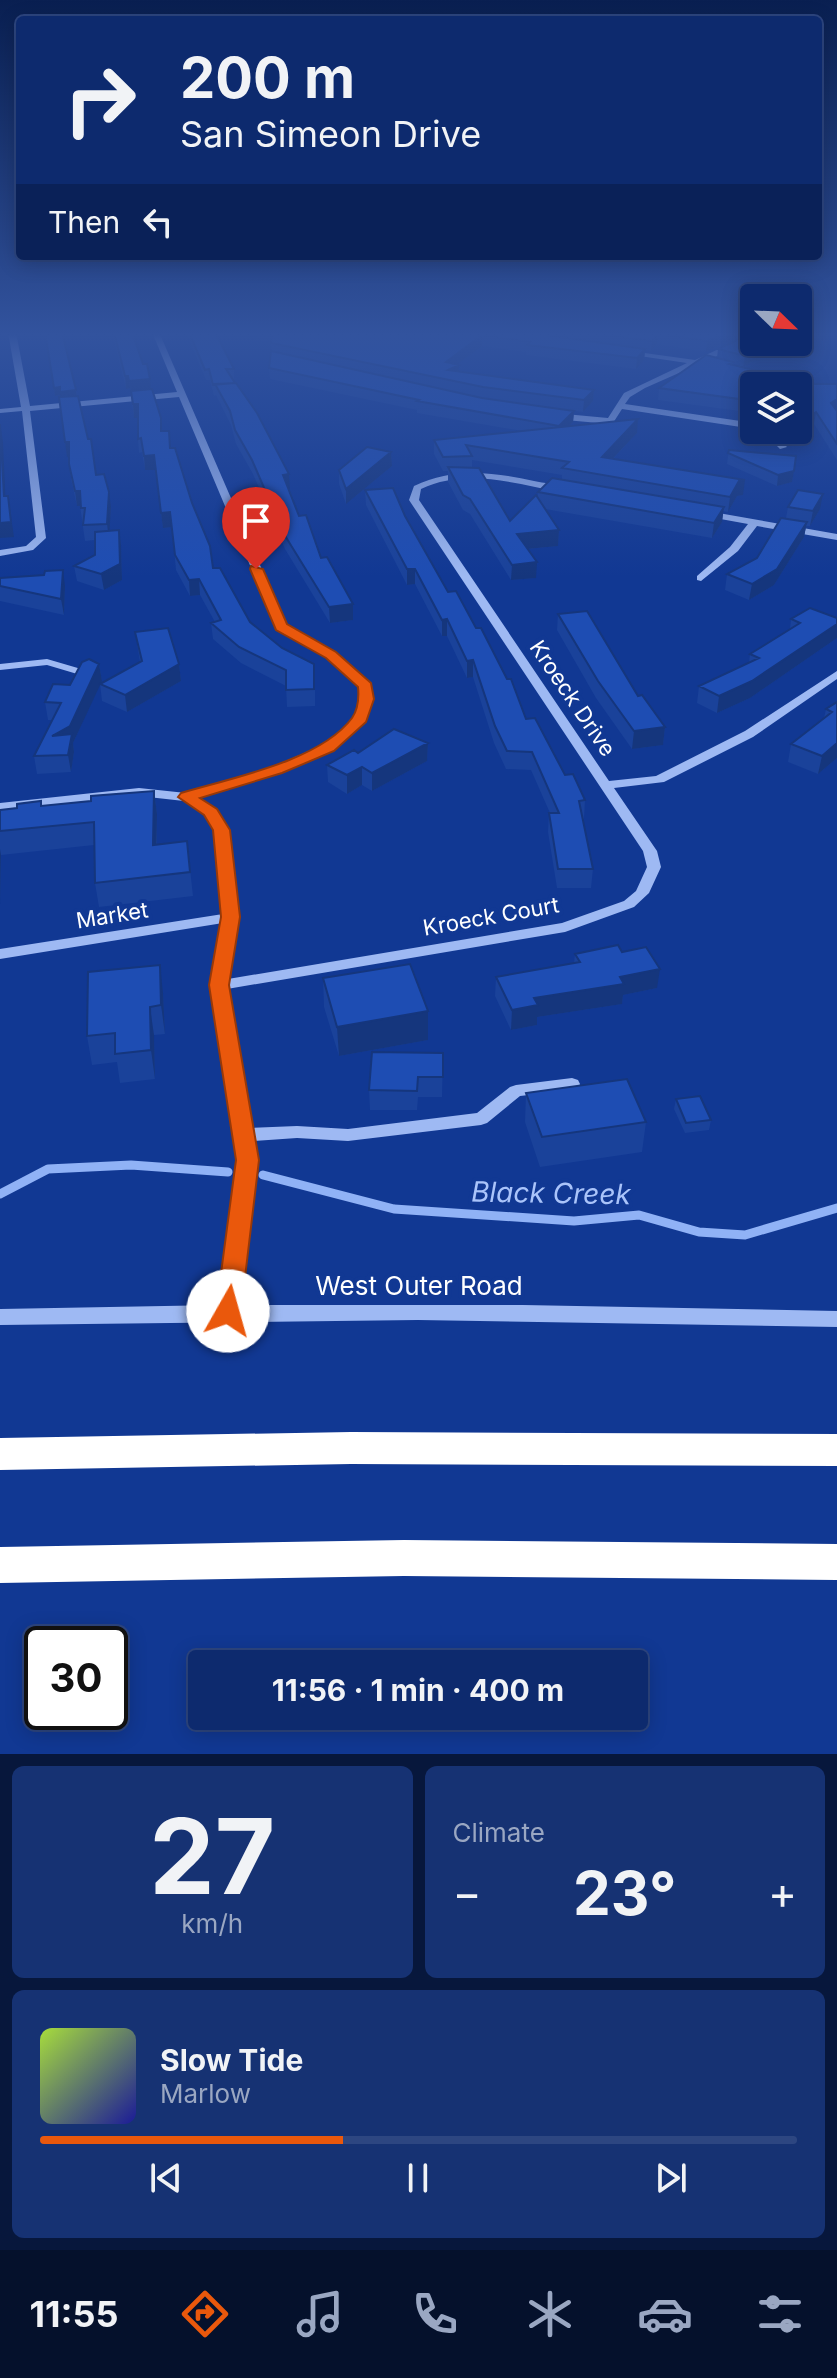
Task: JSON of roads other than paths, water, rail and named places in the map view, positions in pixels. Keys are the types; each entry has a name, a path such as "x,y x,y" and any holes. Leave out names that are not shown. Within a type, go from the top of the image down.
{"highway":[{"path":"0,1454 351,1448 837,1450"},
{"path":"0,1565 404,1558 837,1562"}],"street":[{"path":"0,553 29,548 41,538 27,414"},
{"path":"0,807 139,792 187,797 276,770 329,747 361,718 366,699 365,686 331,655 281,627 190,414"},
{"path":"550,416 610,421 615,414"},
{"path":"673,414 740,424"},
{"path":"780,444 783,447"},
{"name":"Kroeck Drive","path":"574,491 463,475 437,478 417,488 414,500 608,785 659,779 749,734 837,674"},
{"path":"695,512 837,537"},
{"path":"701,578 734,549 755,522"},
{"path":"0,667 47,662 84,673"},
{"name":"Kroeck Court","path":"219,985 565,927 629,904 642,893 654,867 650,851 608,785"},
{"path":"187,797 211,812 221,830 231,917 219,985 248,1160 228,1311"},
{"name":"Market","path":"0,954 231,917"},
{"path":"246,1135 348,1135 481,1119 516,1091 572,1084"},
{"name":"West Outer Road","path":"0,1317 228,1311 646,1313 837,1319"}],"waterway":[{"name":"Black Creek","path":"0,1194 48,1169 131,1165 228,1172"},
{"name":"Black Creek","path":"263,1175 394,1209 574,1221 639,1215 699,1232 745,1235 837,1208"}]}
